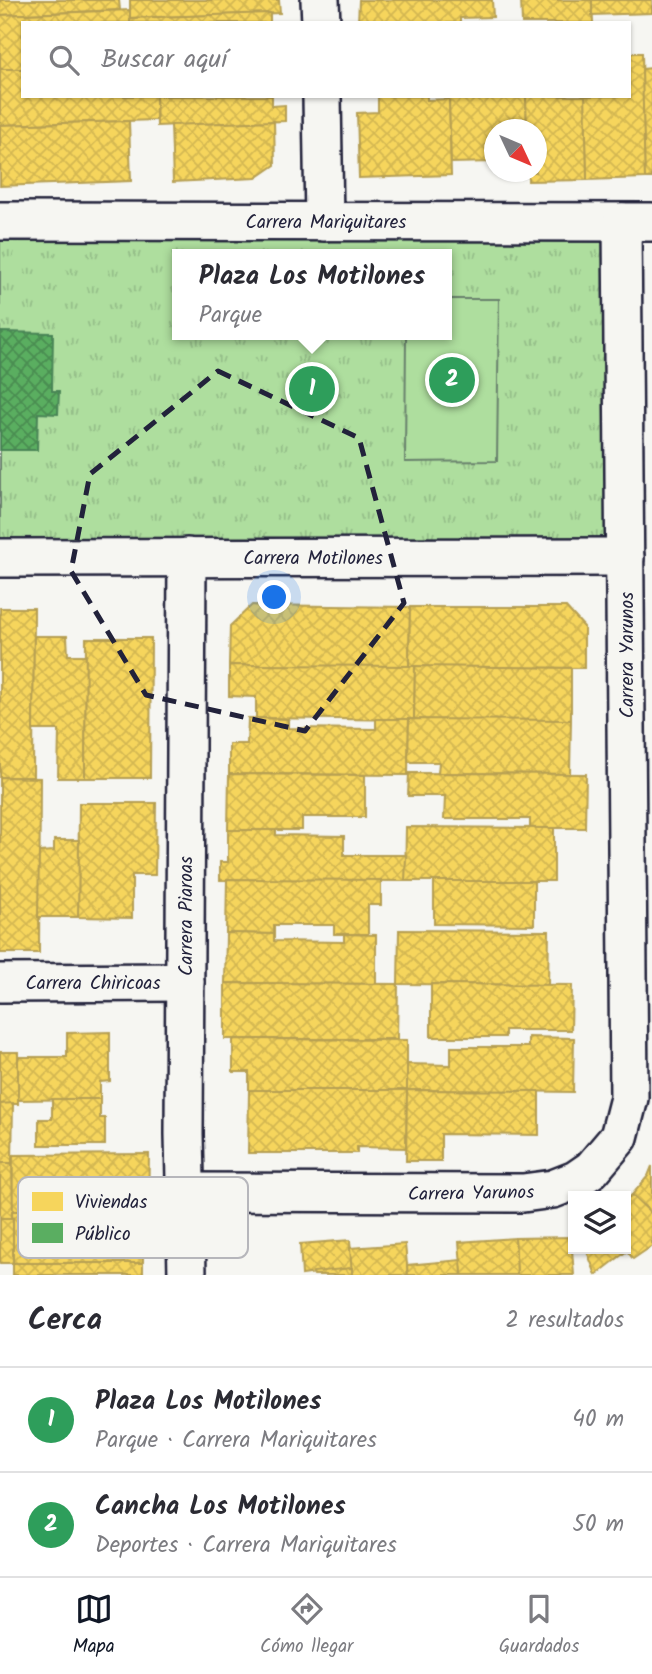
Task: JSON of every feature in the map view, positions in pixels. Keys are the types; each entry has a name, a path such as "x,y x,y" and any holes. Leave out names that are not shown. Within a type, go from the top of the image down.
{"street":[{"path":"320,0 321,21"},
{"path":"322,98 324,222"},
{"name":"Carrera Mariquitares","path":"0,221 637,222"},
{"name":"Carrera Yarunos","path":"248,1192 523,1194 553,1189 576,1180 592,1169 619,1137 629,1098 625,557 637,222"},
{"name":"Carrera Piaroas","path":"185,1177 187,557"},
{"name":"Carrera Motilones","path":"0,558 625,557"},
{"name":"Carrera Chiricoas","path":"0,983 185,982"}],"highlighted area":[{"path":"218,371 359,438 404,603 305,731 146,695 71,571 90,474"}],"green space":[{"path":"0,221 622,222 625,557 0,558"},
{"path":"452,299 499,299 497,461 405,462 406,340 452,340"}],"building: Viviendas":[{"path":"0,0 119,0 120,10 0,15"},
{"path":"130,0 279,0 280,13 130,18"},
{"path":"359,0 492,0 493,17 460,18 460,21 358,21"},
{"path":"521,0 592,0 593,21 522,21"},
{"path":"592,0 652,0 652,13 592,15"},
{"path":"130,10 130,21 21,21 21,69 0,69 0,15"},
{"path":"270,13 270,21 130,21 130,18"},
{"path":"631,53 642,53 645,178 587,180 585,98 631,98"},
{"path":"652,68 652,178 645,178 642,69"},
{"path":"0,69 21,69 21,98 156,98 156,120 0,125"},
{"path":"156,98 272,98 272,106 285,105 285,121 157,126"},
{"path":"378,98 449,99 451,175 359,178 357,113 378,112"},
{"path":"449,98 526,98 527,119 484,119 484,162 451,163"},
{"path":"526,98 585,98 587,180 547,181 547,119 527,119"},
{"path":"129,121 131,181 0,186 0,125"},
{"path":"274,121 275,165 256,178 173,182 171,125"},
{"path":"252,605 410,607 409,667 229,665 230,626"},
{"path":"410,607 566,607 584,627 584,668 409,667"},
{"path":"0,608 34,608 33,777 0,777"},
{"path":"34,636 67,636 68,655 86,655 85,778 58,778 59,730 33,730"},
{"path":"86,638 151,638 150,778 85,778"},
{"path":"229,665 415,666 414,720 256,718 256,697 229,696"},
{"path":"415,666 571,668 571,720 414,720"},
{"path":"248,718 288,719 288,728 376,729 376,719 409,719 408,775 229,774 229,744 247,744"},
{"path":"409,719 571,720 570,774 438,773 439,762 408,762"},
{"path":"409,773 586,774 585,828 530,828 530,819 444,819 445,796 408,796"},
{"path":"229,774 365,775 365,817 302,817 302,830 228,830"},
{"path":"0,777 40,778 39,953 0,953"},
{"path":"79,803 156,803 155,875 132,875 132,918 78,917"},
{"path":"406,827 554,828 554,881 405,881"},
{"path":"228,830 276,830 276,835 344,836 344,855 406,855 405,881 220,880 220,862 228,862"},
{"path":"54,840 79,840 78,917 38,917 39,852 54,851"},
{"path":"227,879 381,880 381,905 368,905 368,934 334,934 334,925 274,925 274,934 226,933"},
{"path":"434,881 534,881 534,925 434,924"},
{"path":"399,930 549,931 548,985 398,984"},
{"path":"226,933 274,934 274,941 344,942 344,934 376,935 376,984 225,983"},
{"path":"225,983 398,984 397,1039 225,1039"},
{"path":"431,984 572,985 571,1030 505,1030 505,1037 431,1037"},
{"path":"110,1032 110,1081 100,1082 100,1099 18,1100 18,1057 67,1057 67,1033"},
{"path":"528,1037 574,1038 573,1092 407,1090 407,1064 451,1065 451,1047 528,1047"},
{"path":"233,1039 407,1040 407,1090 249,1090 249,1072 233,1072"},
{"path":"0,1052 18,1052 18,1104 0,1104"},
{"path":"249,1090 407,1090 406,1148 357,1147 357,1153 248,1153"},
{"path":"407,1090 539,1091 539,1135 441,1134 441,1161 406,1161"},
{"path":"52,1099 100,1099 100,1118 105,1118 105,1145 39,1145 39,1119 52,1119"},
{"path":"13,1103 12,1163 0,1163 0,1104"},
{"path":"149,1154 149,1177 18,1177 18,1211 12,1211 13,1155"},
{"path":"0,1163 12,1163 13,1218 0,1218"},
{"path":"652,1166 652,1214 632,1195 648,1176"},
{"path":"631,1196 652,1214 652,1246 633,1259 629,1254"},
{"path":"12,1211 18,1211 18,1258 143,1258 143,1263 13,1263"},
{"path":"0,1218 13,1218 13,1263 0,1263"},
{"path":"568,1237 568,1254 572,1254 574,1275 517,1275 515,1238"},
{"path":"515,1238 517,1275 462,1275 459,1242"},
{"path":"350,1240 352,1268 302,1275 300,1244"},
{"path":"405,1244 408,1275 352,1275 350,1248"},
{"path":"588,1254 623,1254 596,1275"},
{"path":"461,1260 462,1275 408,1275 407,1265"},
{"path":"13,1263 143,1263 143,1275 13,1275"},
{"path":"352,1268 352,1275 314,1275 313,1272"}],"building: Público":[{"path":"0,332 53,333 52,391 59,391 58,414 38,413 37,450 0,450"}],"place":[{"name":"Cancha Los Motilones","path":"452,380"},
{"name":"Plaza Los Motilones","path":"312,389"}]}
